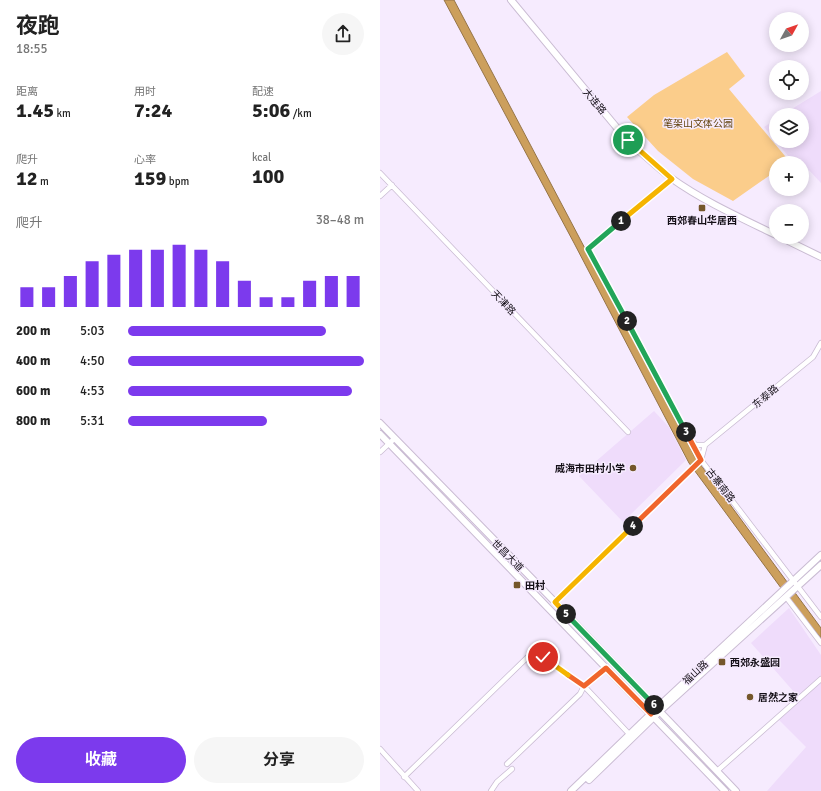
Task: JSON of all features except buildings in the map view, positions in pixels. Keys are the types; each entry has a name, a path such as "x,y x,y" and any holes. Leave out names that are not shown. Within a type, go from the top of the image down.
{"main road":[{"name":"大连路","path":"511,0 628,140 672,179 717,206 769,232"},
{"path":"794,244 821,257"},
{"name":"世昌大道","path":"380,423 659,709 736,791"},
{"name":"世昌大道","path":"380,434 725,791"},
{"path":"784,594 792,581 821,555"},
{"path":"571,791 784,594 797,587 821,565"},
{"path":"577,791 631,736"}],"street":[{"name":"天津路","path":"380,173 628,432"},
{"name":"古寨南路","path":"672,179 588,249 700,460 821,617"},
{"path":"380,196 392,185"},
{"name":"东泰路","path":"705,445 820,351 821,343"},
{"path":"380,452 395,438"},
{"path":"555,602 700,460 705,445 696,444 691,441"},
{"path":"784,594 821,643"},
{"path":"404,777 538,648"},
{"path":"543,657 584,686 631,736"},
{"path":"506,764 580,694 584,686 606,668"},
{"path":"717,771 821,679"},
{"path":"380,749 418,791"},
{"path":"491,791 497,782 512,769"}],"shaded area":[{"path":"444,0 454,0 695,457 821,628 821,638 795,607 689,463 574,243"},
{"path":"821,91 821,183 809,170 809,156 788,156 782,148 809,148 809,108 793,108 809,100 809,98"},
{"path":"769,124 769,133 764,127"},
{"name":"威海市田村小学","path":"654,411 669,427 686,460 623,522 579,476"},
{"path":"789,608 821,655 821,791 767,791 806,747 779,720 801,700 751,643"}],"green space":[{"name":"笔架山文体公园","path":"727,52 745,76 729,89 769,137 769,148 778,148 785,156 769,156 769,176 733,201 693,179 658,151 627,117 654,95"}],"place":[{"name":"西郊春山华居西","path":"702,208"},
{"name":"威海市田村小学","path":"633,468"},
{"name":"田村","path":"517,585"},
{"name":"西郊永盛园","path":"722,662"},
{"name":"居然之家","path":"750,697"}],"route":[{"path":"543,657 584,686 606,668 651,714 657,708 555,602 631,529 691,468 701,460 588,249 672,179 628,140"}]}
